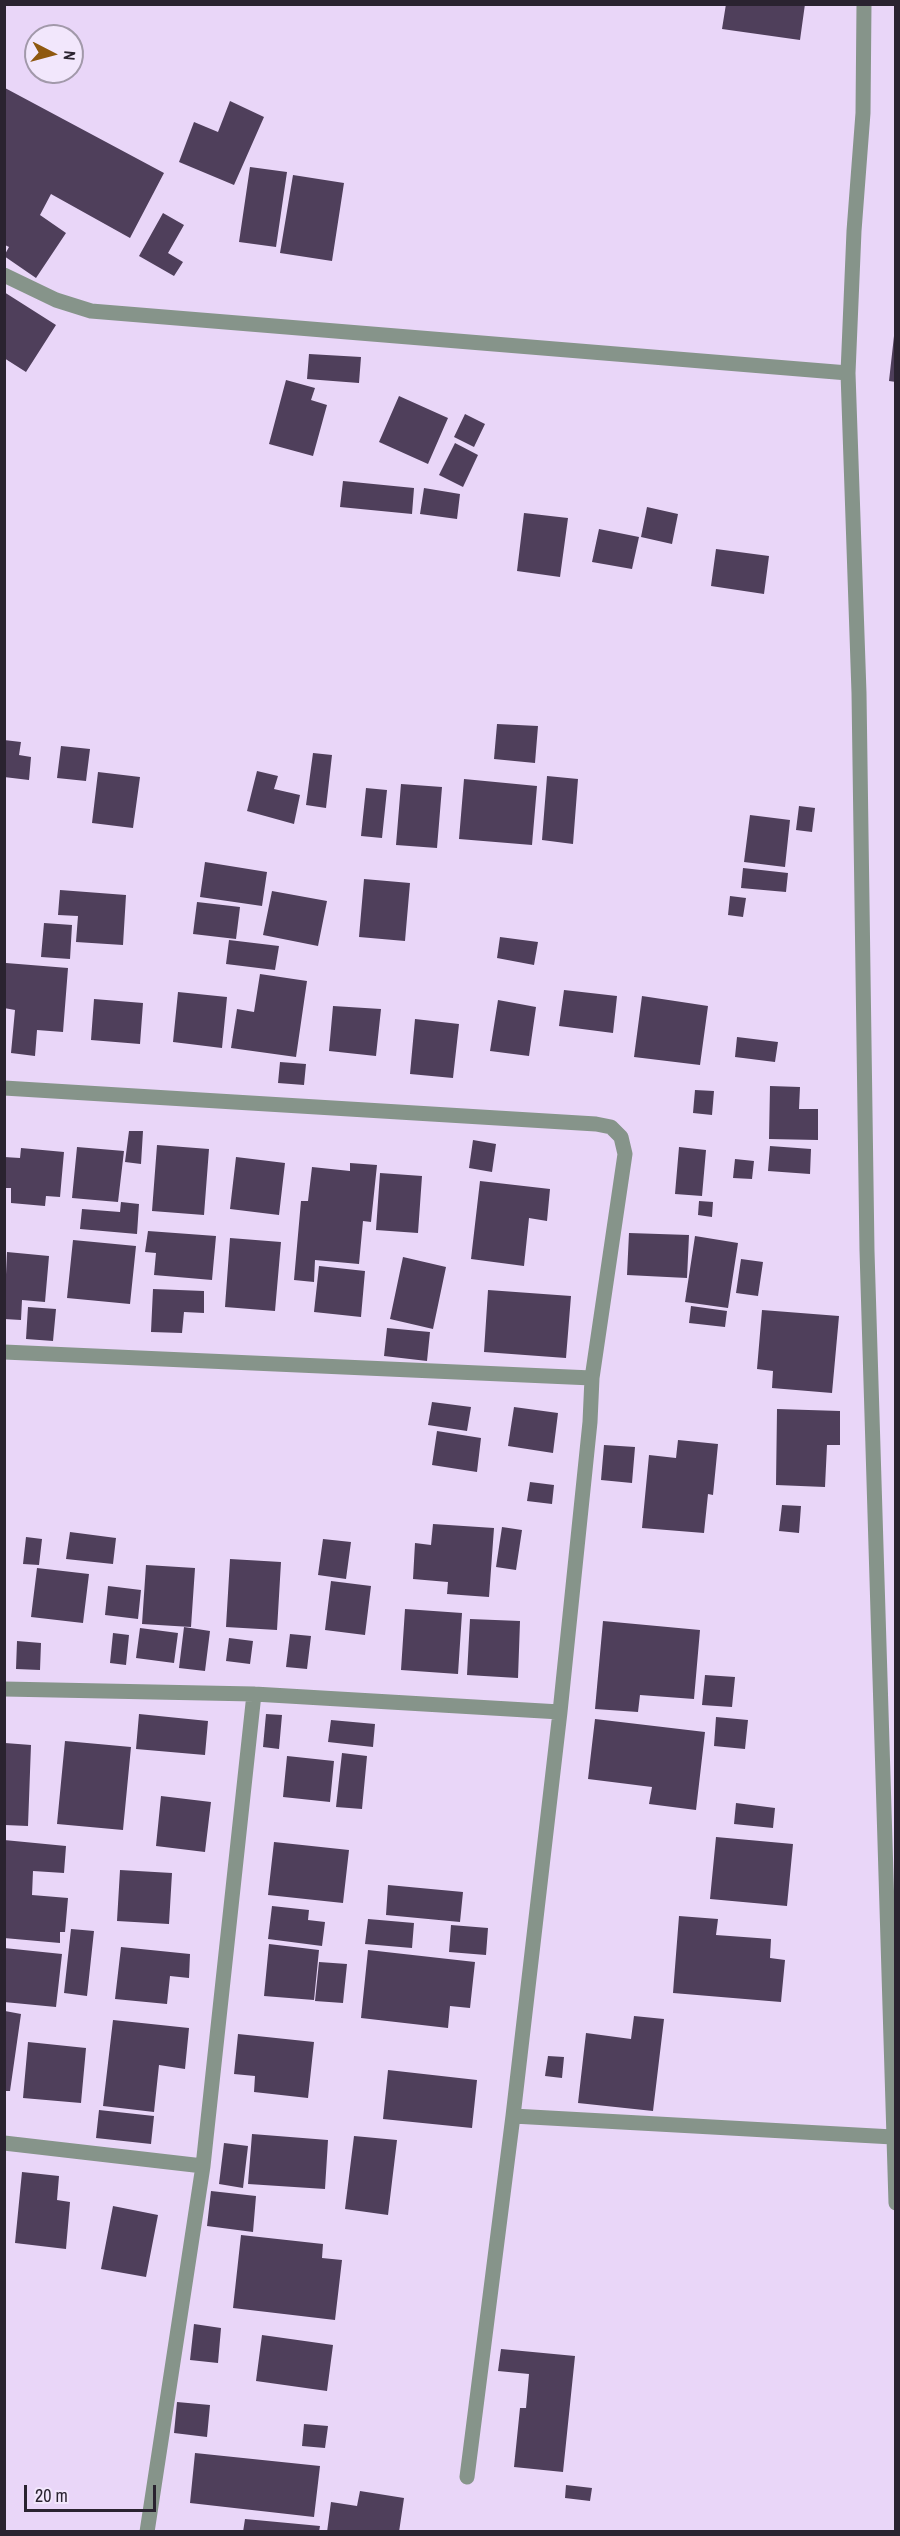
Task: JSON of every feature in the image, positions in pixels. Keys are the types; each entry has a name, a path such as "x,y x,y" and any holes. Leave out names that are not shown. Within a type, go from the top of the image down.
{"street":[{"path":"864,4 863,113 854,231 848,373 859,705 867,1251 896,2203"},
{"path":"4,275 56,300 91,311 848,373"},
{"path":"4,1088 596,1124 611,1127 621,1137 625,1154 592,1378 590,1422 560,1712 513,2116 467,2477"},
{"path":"4,1352 592,1378"},
{"path":"4,1689 254,1694 560,1712"},
{"path":"147,2532 202,2166 254,1694"},
{"path":"513,2116 893,2137"},
{"path":"4,2143 202,2166"}],"building":[{"path":"726,4 805,4 800,40 722,29"},
{"path":"5,88 164,173 130,238 51,194 40,215 66,233 36,278 4,256 9,247 5,245"},
{"path":"230,101 264,117 234,185 179,162 194,122 218,132"},
{"path":"250,167 287,172 276,247 239,242"},
{"path":"293,175 344,183 332,261 280,253"},
{"path":"163,213 184,225 168,253 183,262 174,276 139,256"},
{"path":"4,292 56,325 26,372 4,358"},
{"path":"894,336 896,336 896,382 889,381"},
{"path":"309,354 361,357 359,383 307,379"},
{"path":"286,380 315,388 311,400 327,405 313,456 269,444"},
{"path":"399,396 448,418 428,464 379,442"},
{"path":"465,414 485,424 474,447 454,437"},
{"path":"455,443 478,455 463,487 439,475"},
{"path":"343,481 414,488 412,514 340,507"},
{"path":"424,488 460,494 457,519 420,514"},
{"path":"647,507 678,514 672,544 641,537"},
{"path":"524,513 568,518 560,577 517,571"},
{"path":"599,529 639,537 632,569 592,562"},
{"path":"716,549 769,556 764,594 711,586"},
{"path":"497,724 538,726 535,763 494,759"},
{"path":"4,740 21,742 19,755 31,757 29,780 4,777"},
{"path":"61,746 90,749 86,781 57,778"},
{"path":"313,753 332,755 326,808 306,805"},
{"path":"257,771 278,776 274,789 300,795 294,824 247,811"},
{"path":"98,772 140,777 133,828 92,823"},
{"path":"547,776 578,779 573,844 542,840"},
{"path":"464,779 537,786 532,845 459,839"},
{"path":"401,784 442,787 437,848 396,845"},
{"path":"366,788 387,790 382,838 361,836"},
{"path":"799,806 815,808 812,832 796,830"},
{"path":"750,815 790,820 785,867 744,862"},
{"path":"205,862 267,872 262,906 200,897"},
{"path":"743,868 788,873 786,892 741,888"},
{"path":"364,879 410,883 405,941 359,937"},
{"path":"60,890 126,895 123,945 76,942 78,916 58,915"},
{"path":"272,891 327,901 318,946 263,935"},
{"path":"730,896 746,898 743,917 728,915"},
{"path":"197,902 240,907 236,939 193,934"},
{"path":"44,923 72,925 70,959 41,957"},
{"path":"500,937 538,942 534,965 497,958"},
{"path":"229,940 279,946 275,970 226,964"},
{"path":"6,963 68,968 63,1032 37,1030 35,1056 11,1053 15,1010 4,1008"},
{"path":"260,974 307,981 296,1057 231,1048 237,1009 254,1012"},
{"path":"564,990 617,996 613,1033 559,1026"},
{"path":"178,992 227,997 222,1048 173,1042"},
{"path":"642,996 708,1006 700,1065 634,1057"},
{"path":"94,999 143,1003 140,1044 91,1040"},
{"path":"498,1000 536,1007 529,1056 490,1051"},
{"path":"333,1006 381,1009 376,1056 329,1051"},
{"path":"415,1019 459,1024 453,1078 410,1074"},
{"path":"737,1037 778,1042 775,1062 735,1057"},
{"path":"280,1062 306,1064 304,1085 278,1083"},
{"path":"770,1086 800,1087 799,1109 818,1109 818,1140 769,1139"},
{"path":"695,1090 714,1091 712,1115 693,1113"},
{"path":"129,1131 143,1131 141,1164 125,1162"},
{"path":"473,1140 496,1144 492,1172 469,1168"},
{"path":"157,1145 209,1149 204,1215 152,1211"},
{"path":"770,1146 811,1149 810,1174 768,1171"},
{"path":"77,1147 124,1151 118,1202 72,1198"},
{"path":"679,1147 706,1150 702,1196 675,1194"},
{"path":"21,1148 64,1152 60,1197 46,1196 45,1206 11,1203 11,1188 4,1188 4,1157 20,1158"},
{"path":"236,1157 285,1163 279,1215 230,1209"},
{"path":"735,1159 754,1161 752,1179 733,1178"},
{"path":"350,1163 377,1165 371,1222 363,1221 359,1264 315,1260 314,1282 294,1280 301,1201 308,1201 312,1167 350,1171"},
{"path":"380,1173 422,1176 418,1233 376,1230"},
{"path":"480,1181 550,1189 547,1221 529,1218 524,1266 471,1259"},
{"path":"699,1201 713,1202 712,1217 698,1215"},
{"path":"121,1202 139,1204 137,1234 80,1229 82,1209 120,1212"},
{"path":"148,1231 216,1236 212,1280 154,1275 156,1253 145,1252"},
{"path":"629,1233 689,1235 687,1278 627,1275"},
{"path":"695,1236 738,1243 728,1308 685,1302"},
{"path":"230,1238 281,1242 275,1311 225,1307"},
{"path":"73,1240 136,1246 130,1304 67,1298"},
{"path":"7,1252 49,1256 45,1302 22,1300 21,1320 4,1319"},
{"path":"403,1257 446,1267 433,1329 390,1319"},
{"path":"741,1259 763,1262 758,1296 736,1293"},
{"path":"319,1266 365,1271 361,1317 314,1312"},
{"path":"153,1289 204,1291 204,1313 184,1312 182,1333 151,1332"},
{"path":"488,1290 571,1296 566,1358 484,1352"},
{"path":"691,1306 727,1311 725,1327 689,1323"},
{"path":"28,1307 56,1309 53,1341 26,1339"},
{"path":"762,1310 839,1316 832,1393 772,1388 773,1371 757,1369"},
{"path":"387,1328 430,1332 427,1361 384,1356"},
{"path":"432,1402 471,1407 467,1431 428,1425"},
{"path":"514,1407 558,1413 553,1453 508,1446"},
{"path":"777,1409 840,1411 840,1445 827,1445 825,1487 776,1485"},
{"path":"437,1431 481,1438 477,1472 432,1465"},
{"path":"678,1440 718,1444 713,1495 708,1494 704,1533 642,1528 649,1455 676,1458"},
{"path":"604,1445 635,1447 632,1483 601,1480"},
{"path":"530,1482 554,1485 552,1504 527,1501"},
{"path":"782,1505 801,1506 799,1533 779,1531"},
{"path":"433,1524 494,1528 489,1597 447,1594 448,1582 413,1579 415,1543 431,1545"},
{"path":"502,1527 522,1530 516,1570 496,1567"},
{"path":"70,1532 116,1538 113,1564 66,1559"},
{"path":"26,1537 42,1539 39,1565 23,1564"},
{"path":"323,1539 351,1542 346,1579 318,1575"},
{"path":"230,1559 281,1562 277,1630 226,1627"},
{"path":"146,1565 195,1568 191,1627 142,1624"},
{"path":"37,1568 89,1574 83,1623 31,1617"},
{"path":"331,1581 371,1586 365,1635 325,1630"},
{"path":"108,1586 141,1590 138,1619 105,1615"},
{"path":"405,1609 462,1613 458,1674 401,1670"},
{"path":"470,1619 520,1621 518,1678 467,1675"},
{"path":"603,1621 700,1630 694,1699 640,1695 638,1712 595,1709"},
{"path":"184,1627 210,1631 205,1671 179,1668"},
{"path":"140,1628 178,1633 174,1663 136,1658"},
{"path":"113,1633 129,1635 126,1665 110,1663"},
{"path":"290,1634 311,1636 307,1669 286,1667"},
{"path":"229,1638 253,1641 250,1664 226,1661"},
{"path":"17,1641 41,1643 40,1670 16,1669"},
{"path":"705,1675 735,1677 732,1707 702,1705"},
{"path":"139,1714 208,1721 205,1755 136,1749"},
{"path":"266,1714 282,1715 279,1749 263,1747"},
{"path":"716,1717 748,1720 745,1749 714,1746"},
{"path":"595,1719 705,1732 696,1810 649,1804 652,1787 588,1779"},
{"path":"331,1720 375,1724 373,1747 328,1742"},
{"path":"65,1741 131,1747 123,1830 57,1824"},
{"path":"5,1743 31,1745 28,1826 5,1825"},
{"path":"342,1753 367,1756 362,1809 336,1807"},
{"path":"287,1756 334,1761 330,1802 283,1797"},
{"path":"161,1796 211,1802 205,1852 156,1846"},
{"path":"736,1803 775,1808 773,1828 734,1824"},
{"path":"716,1837 793,1844 787,1906 710,1899"},
{"path":"4,1840 66,1846 64,1873 33,1871 32,1895 68,1898 65,1932 60,1932 60,1943 4,1938"},
{"path":"274,1842 349,1850 343,1903 268,1895"},
{"path":"120,1870 172,1873 169,1924 117,1921"},
{"path":"388,1885 463,1892 460,1922 386,1915"},
{"path":"272,1906 309,1910 308,1920 325,1922 322,1946 268,1939"},
{"path":"679,1916 718,1919 716,1935 771,1939 770,1958 785,1960 781,2002 673,1993"},
{"path":"368,1919 414,1923 412,1948 365,1944"},
{"path":"451,1925 488,1928 486,1955 449,1952"},
{"path":"71,1929 94,1931 87,1996 64,1993"},
{"path":"269,1944 319,1950 314,2000 264,1996"},
{"path":"121,1947 190,1954 189,1978 170,1976 167,2004 115,1999"},
{"path":"4,1948 62,1954 56,2007 4,2002"},
{"path":"368,1950 475,1962 470,2008 450,2006 448,2028 361,2018"},
{"path":"319,1962 347,1964 343,2003 315,2001"},
{"path":"5,2011 21,2014 10,2091 5,2091"},
{"path":"634,2016 664,2019 653,2111 578,2103 586,2033 631,2039"},
{"path":"113,2020 189,2028 185,2069 159,2065 154,2112 103,2106"},
{"path":"238,2034 314,2042 308,2098 254,2092 255,2076 234,2074"},
{"path":"28,2042 86,2048 81,2103 23,2098"},
{"path":"548,2056 564,2057 562,2078 545,2076"},
{"path":"388,2070 477,2080 472,2128 383,2119"},
{"path":"99,2110 154,2116 151,2144 96,2138"},
{"path":"252,2134 328,2140 325,2189 248,2184"},
{"path":"354,2136 397,2140 388,2215 345,2209"},
{"path":"224,2143 248,2146 243,2188 219,2184"},
{"path":"22,2172 59,2176 57,2200 70,2202 66,2249 15,2243"},
{"path":"211,2191 256,2196 253,2232 207,2226"},
{"path":"113,2206 158,2215 146,2277 101,2269"},
{"path":"241,2235 323,2244 322,2258 342,2260 335,2320 233,2308"},
{"path":"194,2324 221,2328 218,2363 190,2360"},
{"path":"262,2335 333,2345 327,2391 256,2381"},
{"path":"501,2349 575,2356 563,2472 514,2467 520,2408 526,2408 529,2374 498,2371"},
{"path":"177,2402 210,2405 207,2437 174,2433"},
{"path":"304,2424 328,2426 325,2448 302,2446"},
{"path":"195,2453 320,2466 314,2517 190,2503"},
{"path":"566,2485 592,2488 590,2501 565,2498"},
{"path":"360,2491 404,2498 399,2532 327,2532 331,2502 357,2506"},
{"path":"245,2519 320,2526 319,2532 243,2532"}]}
